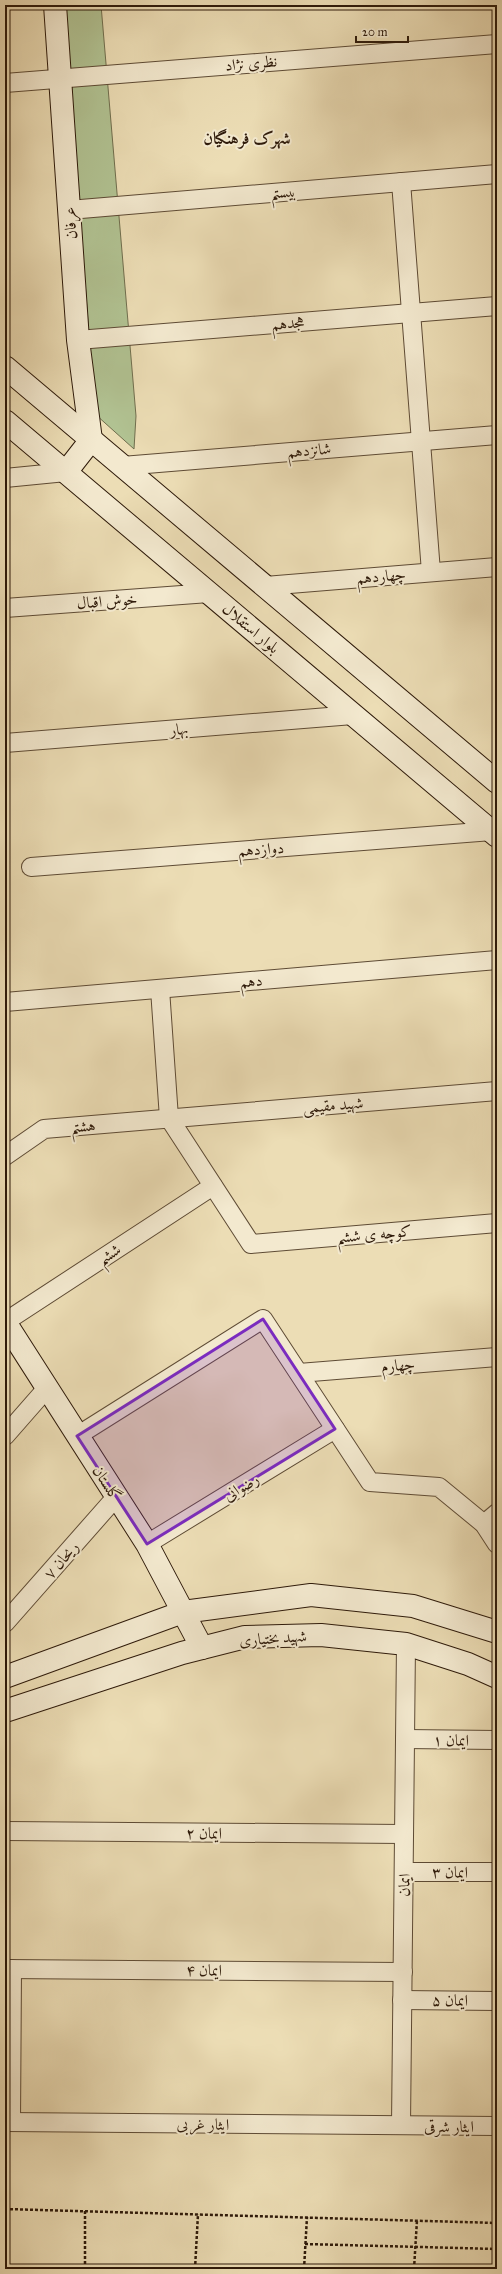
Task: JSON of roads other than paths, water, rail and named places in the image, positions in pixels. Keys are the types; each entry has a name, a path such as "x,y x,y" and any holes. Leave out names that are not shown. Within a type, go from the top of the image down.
{"main road":[{"name":"عرفان","path":"55,5 78,340 91,440"},
{"path":"5,367 497,782"},
{"name":"بلوار استقلال","path":"5,421 494,833"},
{"path":"66,472 91,440"},
{"name":"گلستان","path":"5,1322 146,1544 202,1648"},
{"path":"5,1677 183,1612 311,1595 413,1606 497,1632"},
{"name":"شهید بختیاری","path":"5,1711 202,1648 245,1637 321,1635 406,1644 468,1664 497,1677"}],"street":[{"name":"نظری نژاد","path":"5,83 497,44"},
{"name":"بیستم","path":"69,210 497,174"},
{"path":"401,182 431,572"},
{"name":"هجدهم","path":"78,340 497,306"},
{"name":"شانزدهم","path":"122,466 497,435"},
{"path":"5,478 66,472"},
{"name":"چهاردهم","path":"265,586 497,567"},
{"name":"خوش اقبال","path":"5,608 209,593"},
{"name":"بهار","path":"5,742 353,715"},
{"name":"دوازدهم","path":"31,867 494,833"},
{"name":"دهم","path":"5,1002 497,960"},
{"path":"160,989 168,1118 213,1186"},
{"name":"شهید مقیمی","path":"168,1118 497,1091"},
{"name":"هشتم","path":"5,1156 44,1129 168,1118"},
{"name":"کوچه ی ششم","path":"213,1186 251,1244 497,1223"},
{"name":"ششم","path":"5,1322 213,1186"},
{"path":"78,1436 263,1319 370,1482 438,1487 490,1518 497,1544"},
{"name":"چهارم","path":"299,1373 497,1357"},
{"path":"5,1436 47,1388"},
{"name":"رضوانی","path":"146,1544 335,1429"},
{"name":"ریحان ۷","path":"5,1623 116,1497"},
{"name":"ایمان","path":"401,2126 406,1644"},
{"name":"ایمان ۱","path":"405,1739 497,1740"},
{"name":"ایمان ۲","path":"5,1831 404,1834"},
{"name":"ایمان ۳","path":"404,1872 497,1872"},
{"path":"8,2122 9,1969"},
{"name":"ایمان ۴","path":"9,1969 403,1972"},
{"name":"ایمان ۵","path":"402,2000 497,2001"},
{"name":"ایثار غربی","path":"8,2122 401,2126"},
{"name":"ایثار شرقی","path":"401,2126 497,2126"}],"district":[{"name":"شهرک فرهنگیان","path":"247,138"}]}
